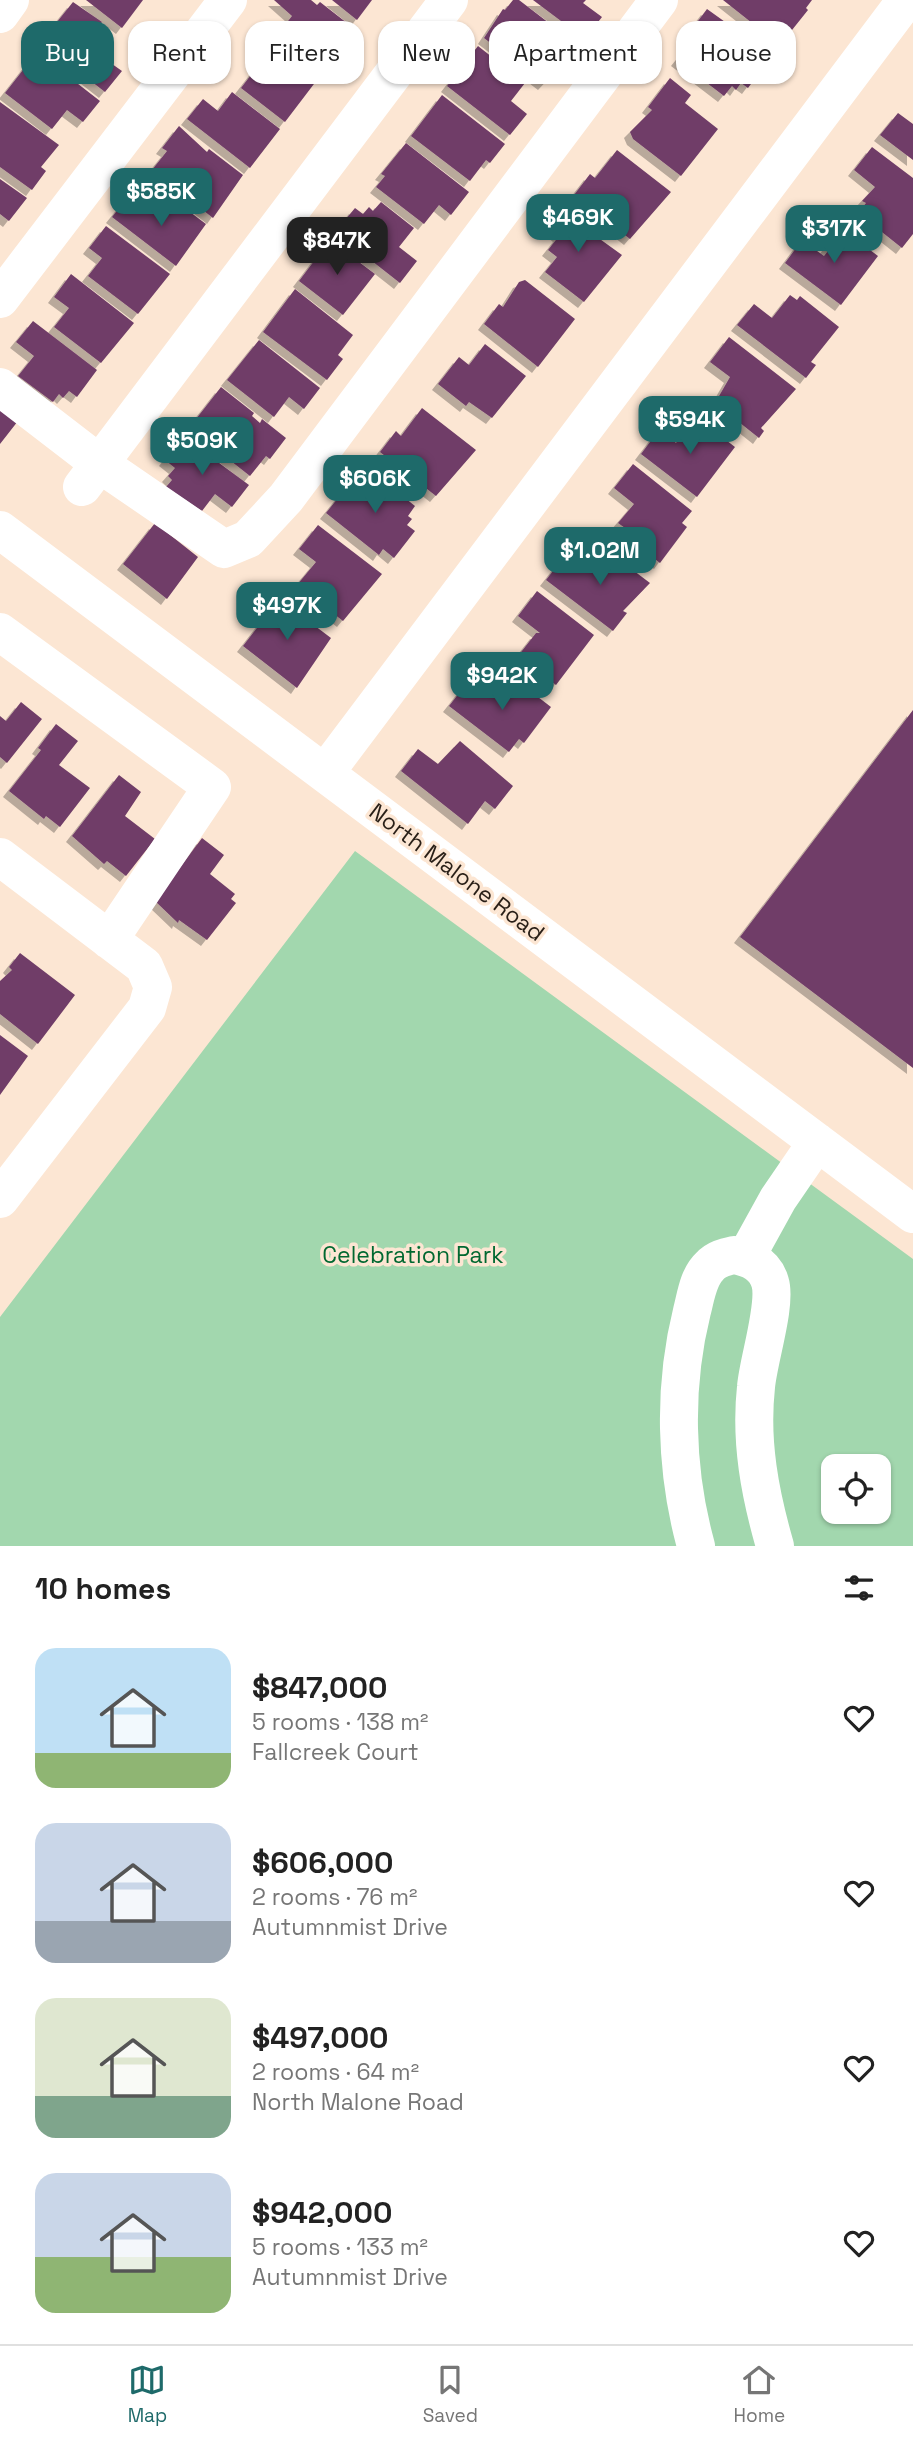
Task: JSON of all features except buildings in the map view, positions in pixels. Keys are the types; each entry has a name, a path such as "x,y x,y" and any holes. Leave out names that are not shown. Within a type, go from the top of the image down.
{"street":[{"path":"0,14 10,0"},
{"path":"0,299 228,0"},
{"path":"91,476 449,0"},
{"path":"0,387 91,476 224,549 248,539 286,498 659,0"},
{"path":"325,773 906,0"},
{"name":"North Malone Road","path":"0,530 913,1214"},
{"path":"0,632 212,787 109,940"},
{"path":"0,1199 147,1008 153,987 144,967 109,940 6,874"},
{"path":"746,1257 778,1199 817,1142"},
{"path":"696,1546 680,1458 679,1415 688,1329 703,1274 722,1258 746,1257 766,1272 771,1284 772,1297 755,1390 754,1430 764,1509 775,1546"}],"green space":[{"name":"Celebration Park","path":"355,851 913,1259 913,1546 0,1546 0,1317"}]}
